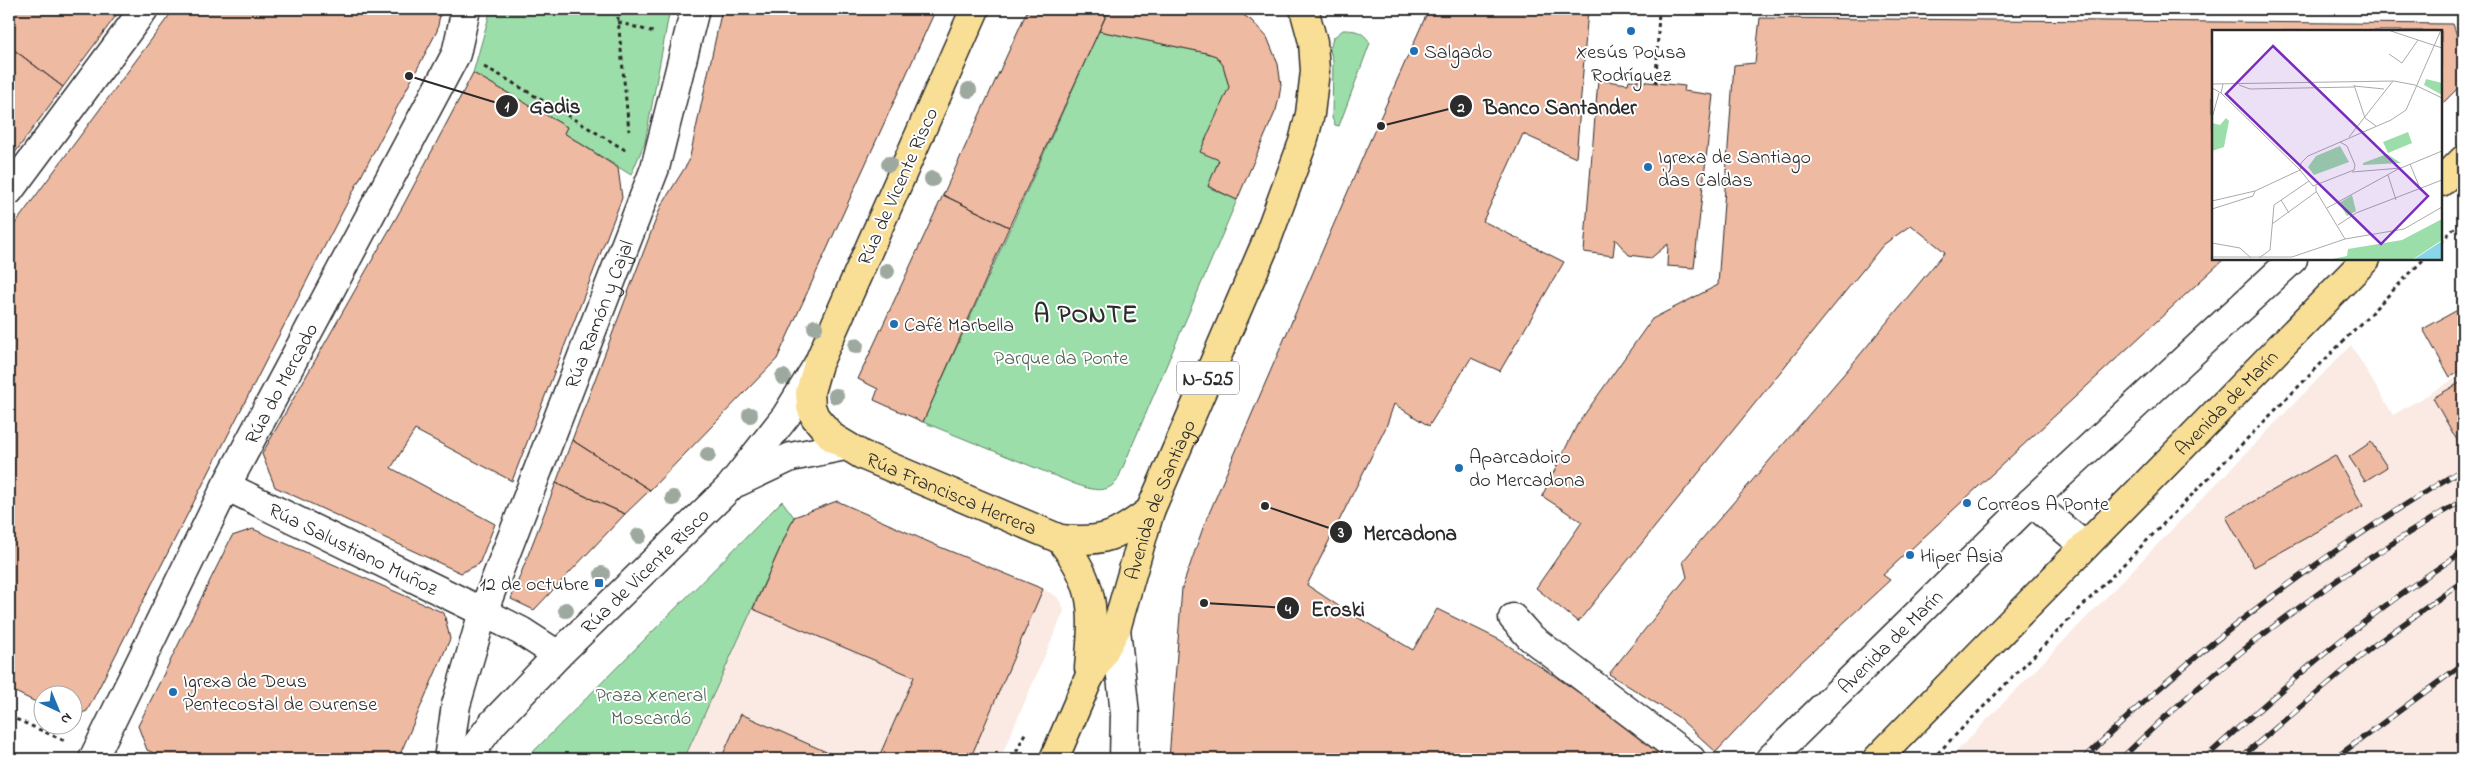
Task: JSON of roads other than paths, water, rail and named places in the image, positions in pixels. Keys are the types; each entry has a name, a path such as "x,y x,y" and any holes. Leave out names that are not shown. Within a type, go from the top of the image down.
{"main road":[{"name":"Rúa de Vicente Risco","path":"845,446 822,428 815,418 811,407 810,392 818,364 975,9"},
{"name":"Avenida de Santiago","path":"1054,759 1088,680 1116,629 1150,511 1265,245 1303,142 1310,114 1315,71 1313,42 1304,9"},
{"name":"Avenida de Marín","path":"1877,759 2085,546 2354,263"},
{"name":"Rúa Francisca Herrera","path":"845,446 1060,539 1084,541 1110,537 1150,511"},
{"name":"Rúa Francisca Herrera","path":"1060,539 1082,572 1092,601 1093,618 1088,680"}],"street":[{"path":"9,191 144,9"},
{"name":"Rúa do Mercado","path":"98,758 226,486 456,54 466,9"},
{"name":"Rúa Ramón y Cajal","path":"483,612 655,168 695,9"},
{"name":"Avenida de Marín","path":"1770,759 2031,502 2292,260"},
{"name":"Rúa de Vicente Risco","path":"466,759 493,723 558,655 730,487 786,416 818,364"},
{"name":"Rúa de Vicente Risco","path":"730,487 791,458 845,446"},
{"name":"Rúa Salustiano Muñoz","path":"226,486 483,612"},
{"path":"2031,502 2085,546"},
{"path":"448,759 456,706 483,612 521,631 558,655"},
{"path":"1513,618 1530,637 1691,759"},
{"path":"1116,629 1125,714 1124,759"}],"railway":[{"path":"2084,759 2172,677 2265,602 2362,533 2463,469"},
{"path":"2121,759 2200,686 2284,619 2372,557 2463,500"},
{"path":"2204,759 2329,650 2395,599 2463,552"},
{"path":"2239,759 2372,647 2463,581"},
{"path":"2334,759 2463,664"}],"place":[{"name":"Xesús Pousa Rodríguez","path":"1631,31"},
{"name":"Salgado","path":"1414,51"},
{"name":"Gadis","path":"409,76"},
{"name":"Banco Santander","path":"1381,126"},
{"name":"Igrexa de Santiago das Caldas","path":"1648,167"},
{"name":"Café Marbella","path":"894,324"},
{"name":"Aparcadoiro do Mercadona","path":"1459,468"},
{"name":"Correos A Ponte","path":"1967,503"},
{"name":"Mercadona","path":"1265,506"},
{"name":"Hiper Asia","path":"1910,555"},
{"name":"12 de octubre","path":"599,583"},
{"name":"Eroski","path":"1204,603"},
{"name":"Igrexa de Deus Pentecostal de Ourense","path":"173,692"}],"district":[{"name":"A PONTE","path":"1086,313"}],"park label":[{"name":"Parque da Ponte","path":"1061,357"},
{"name":"Praza Xeneral Moscardó","path":"651,706"}]}
